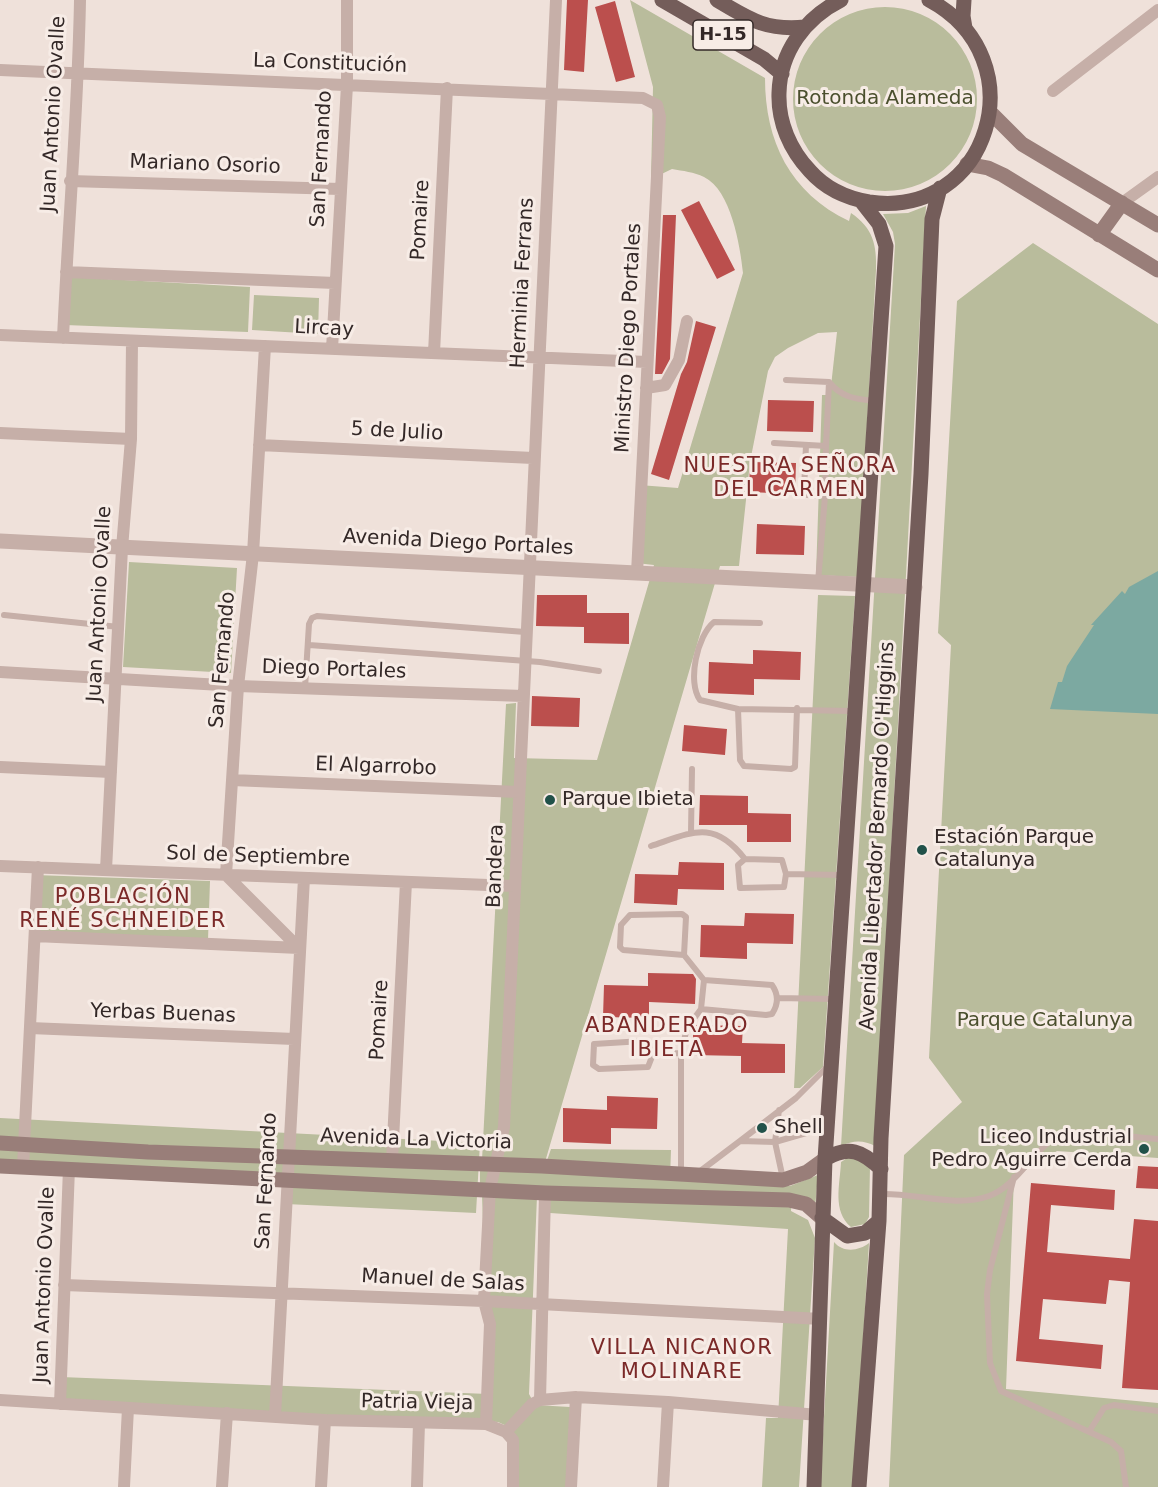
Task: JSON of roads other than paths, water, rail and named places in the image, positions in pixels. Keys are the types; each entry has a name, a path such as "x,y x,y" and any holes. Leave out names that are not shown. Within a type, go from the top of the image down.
{"main road":[{"name":"H-15","path":"662,0 764,60 782,74"},
{"name":"H-15","path":"717,0 762,25 777,28 805,27"},
{"path":"842,0 818,15 805,27 790,49 782,74 780,112 792,148 816,177 831,189 861,201 902,202 940,188 967,164 982,140 990,112 990,82 982,53 954,16 929,0"},
{"path":"964,0 965,28"},
{"path":"990,112 1022,144 1158,225"},
{"path":"967,164 988,168 1003,176 1158,270"},
{"name":"Avenida Libertador Bernardo O'Higgins","path":"859,1487 879,1221 915,587 932,219 940,188"},
{"name":"Avenida Libertador Bernardo O'Higgins","path":"814,1487 825,1159 853,711 877,402 886,246 879,224 861,201"},
{"path":"1099,235 1122,203"},
{"name":"Avenida La Victoria","path":"0,1143 148,1152 392,1160 783,1180 807,1172 825,1159"},
{"path":"825,1159 839,1151 853,1150 862,1153 881,1169"},
{"path":"0,1166 286,1178 545,1193 789,1200 806,1204 847,1236 865,1233 879,1221"}],"street":[{"name":"Juan Antonio Ovalle","path":"63,338 70,181 79,74 80,0"},
{"name":"San Fernando","path":"332,349 347,85 347,0"},
{"name":"Herminia Ferrans","path":"528,568 556,0"},
{"path":"1053,91 1158,10"},
{"name":"La Constitución","path":"0,70 643,98 657,105"},
{"name":"Pomaire","path":"435,353 447,88"},
{"name":"Ministro Diego Portales","path":"637,573 660,117 657,105"},
{"path":"1122,203 1158,177"},
{"name":"Mariano Osorio","path":"70,181 340,189"},
{"path":"66,272 334,283"},
{"path":"646,388 665,385 679,360 687,321"},
{"name":"Lircay","path":"0,335 647,362"},
{"name":"Juan Antonio Ovalle","path":"106,870 122,548 131,439 132,340"},
{"name":"San Fernando","path":"226,875 238,686 253,554 265,346"},
{"path":"0,433 131,439"},
{"name":"5 de Julio","path":"259,445 533,458"},
{"name":"Avenida Diego Portales","path":"0,541 915,587"},
{"name":"Bandera","path":"486,1424 490,1324 484,1301 490,1189 504,1127 528,568"},
{"name":"Diego Portales","path":"0,672 238,686 523,696"},
{"path":"0,767 111,772"},
{"name":"El Algarrobo","path":"232,780 518,792"},
{"name":"Sol de Septiembre","path":"0,866 514,886"},
{"name":"Juan Antonio Ovalle","path":"23,1166 38,867"},
{"path":"226,875 299,948"},
{"name":"San Fernando","path":"275,1416 279,1294 304,878"},
{"name":"Pomaire","path":"392,1160 406,882"},
{"path":"35,936 299,948"},
{"name":"Yerbas Buenas","path":"30,1028 294,1039"},
{"name":"Juan Antonio Ovalle","path":"60,1404 69,1168"},
{"path":"540,1400 545,1193"},
{"name":"Manuel de Salas","path":"64,1285 484,1301 821,1319"},
{"path":"571,1487 576,1397"},
{"path":"513,1487 515,1446 506,1432 532,1404 540,1400 576,1397 669,1402 818,1415"},
{"name":"Patria Vieja","path":"0,1400 325,1420 486,1424 506,1432"},
{"path":"663,1487 669,1402"},
{"path":"124,1487 128,1408"},
{"path":"222,1487 227,1413"},
{"path":"321,1487 325,1420"},
{"path":"417,1487 419,1423"}],"lane":[{"path":"786,380 829,382 838,393 852,399 877,402"},
{"path":"818,582 825,496 829,382"},
{"path":"774,443 826,446"},
{"path":"806,445 804,491 807,495 825,496"},
{"path":"4,615 119,627"},
{"path":"305,688 309,624 312,618 317,616 525,632"},
{"path":"759,623 714,622 705,630 699,643 693,684 699,700 738,709 797,708 853,711"},
{"path":"309,645 524,660 599,671"},
{"path":"738,709 740,760 744,766 791,769 797,761 797,708"},
{"path":"691,833 692,769"},
{"path":"651,846 691,833 717,834 733,844 745,859"},
{"path":"745,859 782,860 786,873 784,887 780,889 743,890 738,884 738,865 745,859"},
{"path":"786,873 844,875"},
{"path":"684,955 623,951 620,947 621,925 630,915 682,914 686,916 684,955 704,980 700,1010 687,1028 681,1053 688,1174 740,1141 813,1082 831,1061"},
{"path":"700,1010 772,1014 777,998 775,988 768,984 704,980"},
{"path":"777,998 836,999"},
{"path":"643,1041 650,1045 653,1054 648,1067 642,1070 596,1068 593,1065 592,1049 598,1042 643,1041"},
{"path":"653,1054 681,1053"},
{"path":"779,1110 775,1142 783,1180"},
{"path":"740,1141 775,1142 827,1127"},
{"path":"880,1194 968,1201 996,1193 1046,1146 1060,1136 1075,1134 1158,1139"},
{"path":"1014,1178 988,1286 990,1363 994,1378 1001,1391 1104,1436 1121,1451 1126,1487"},
{"path":"1090,1430 1104,1408 1114,1405 1158,1411"}],"water":[{"path":"1158,571 1158,714 1050,709 1058,682 1062,682 1067,666 1094,625 1091,625 1122,591 1125,594 1129,587"}],"place":[{"name":"Parque Ibieta","path":"550,800"},
{"name":"Estación Parque Catalunya","path":"922,850"},
{"name":"Shell","path":"762,1128"},
{"name":"Liceo Industrial Pedro Aguirre Cerda","path":"1144,1149"}],"district":[{"name":"NUESTRA SEÑORA DEL CARMEN","path":"790,479"},
{"name":"POBLACIÓN RENÉ SCHNEIDER","path":"123,910"},
{"name":"ABANDERADO IBIETA","path":"667,1039"},
{"name":"VILLA NICANOR MOLINARE","path":"682,1361"}],"park label":[{"name":"Rotonda Alameda","path":"885,99"},
{"name":"Parque Catalunya","path":"1045,1021"}]}
